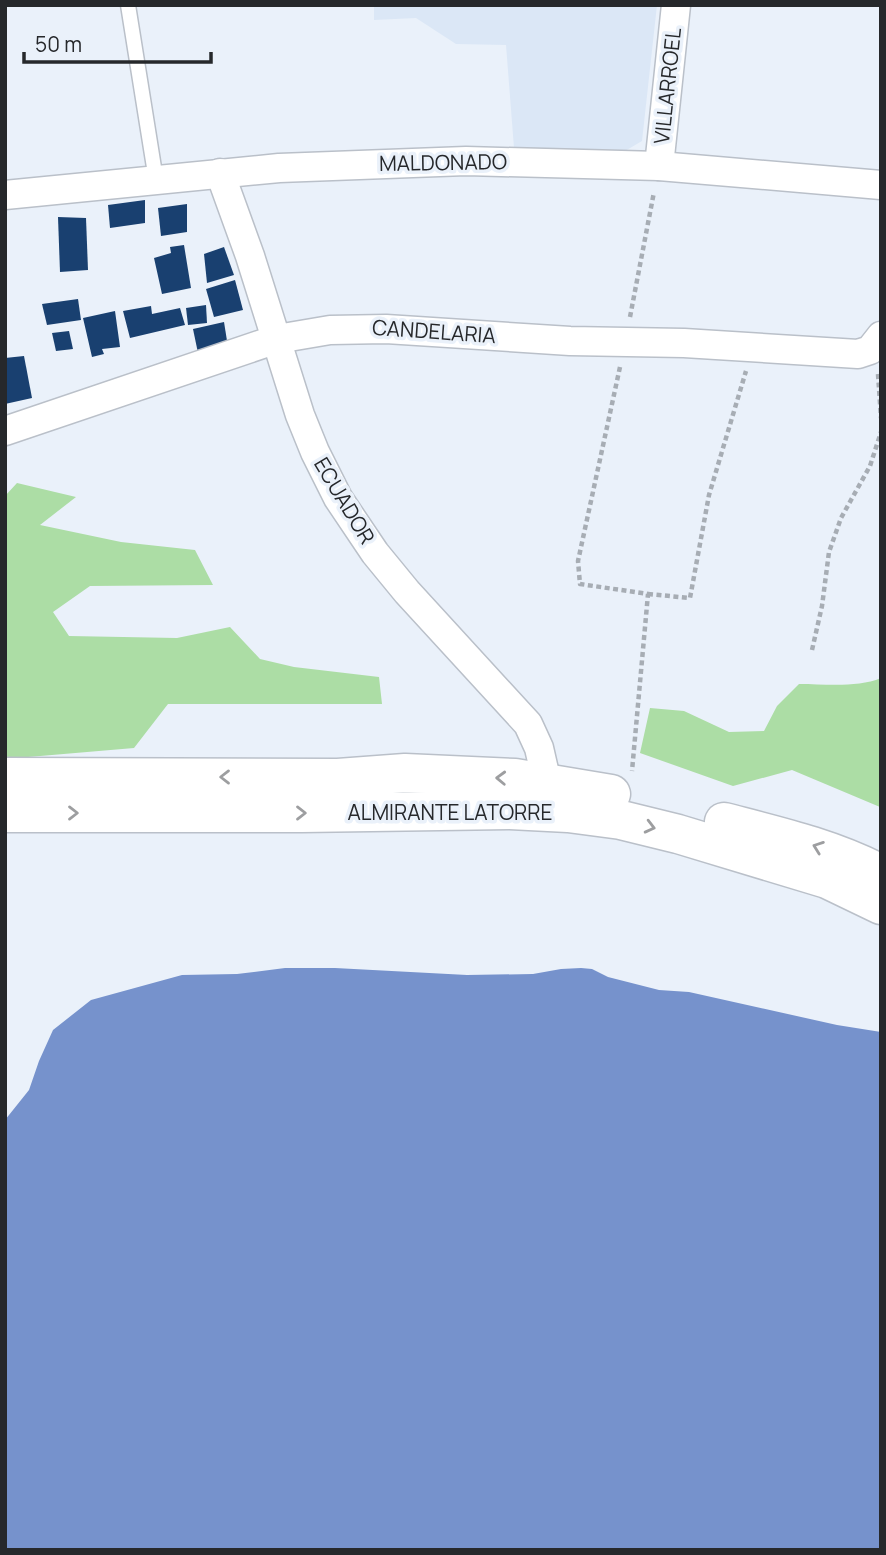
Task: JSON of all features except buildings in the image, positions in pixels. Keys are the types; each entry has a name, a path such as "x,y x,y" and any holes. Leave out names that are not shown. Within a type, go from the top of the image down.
{"main road":[{"name":"ALMIRANTE LATORRE","path":"5,777 338,778 405,773 515,778 658,801 696,814 806,842 856,861 881,874"},
{"name":"ALMIRANTE LATORRE","path":"5,813 510,810 568,813 621,820 701,841 827,879 881,905"}],"street":[{"name":"VILLARROEL","path":"659,166 676,5"},
{"name":"MALDONADO","path":"5,195 338,164 453,161 659,166 881,185"},
{"name":"ECUADOR","path":"220,173 250,256 300,415 338,499 375,553 407,592 519,712 536,737 547,783"},
{"name":"CANDELARIA","path":"5,431 277,339 330,330 358,328 570,341 753,346 858,354 864,353 878,341"}],"lane":[{"path":"128,5 156,180"}],"path":[{"path":"659,166 578,561 580,584 691,598 709,495 753,346"},
{"path":"878,341 881,418"},
{"path":"812,650 822,606 829,552 841,518 870,466 881,432"},
{"path":"630,797 648,594"}],"shaded area":[{"path":"374,5 657,5 642,141 625,151 514,148 506,45 456,44 416,18 374,20"}],"green space":[{"path":"17,483 76,497 40,525 121,542 195,550 213,585 90,586 53,612 69,636 177,638 230,627 260,659 294,667 379,677 382,704 168,704 134,748 5,759 5,496"},
{"path":"881,678 880,807 792,770 733,786 640,753 650,708 684,711 729,732 764,731 777,706 799,684 851,684"}],"water":[{"path":"285,968 467,975 533,974 561,969 592,969 608,977 659,990 689,992 837,1025 881,1032 881,1550 5,1550 5,1120 29,1090 53,1030 91,1000 182,975 237,974"}]}
